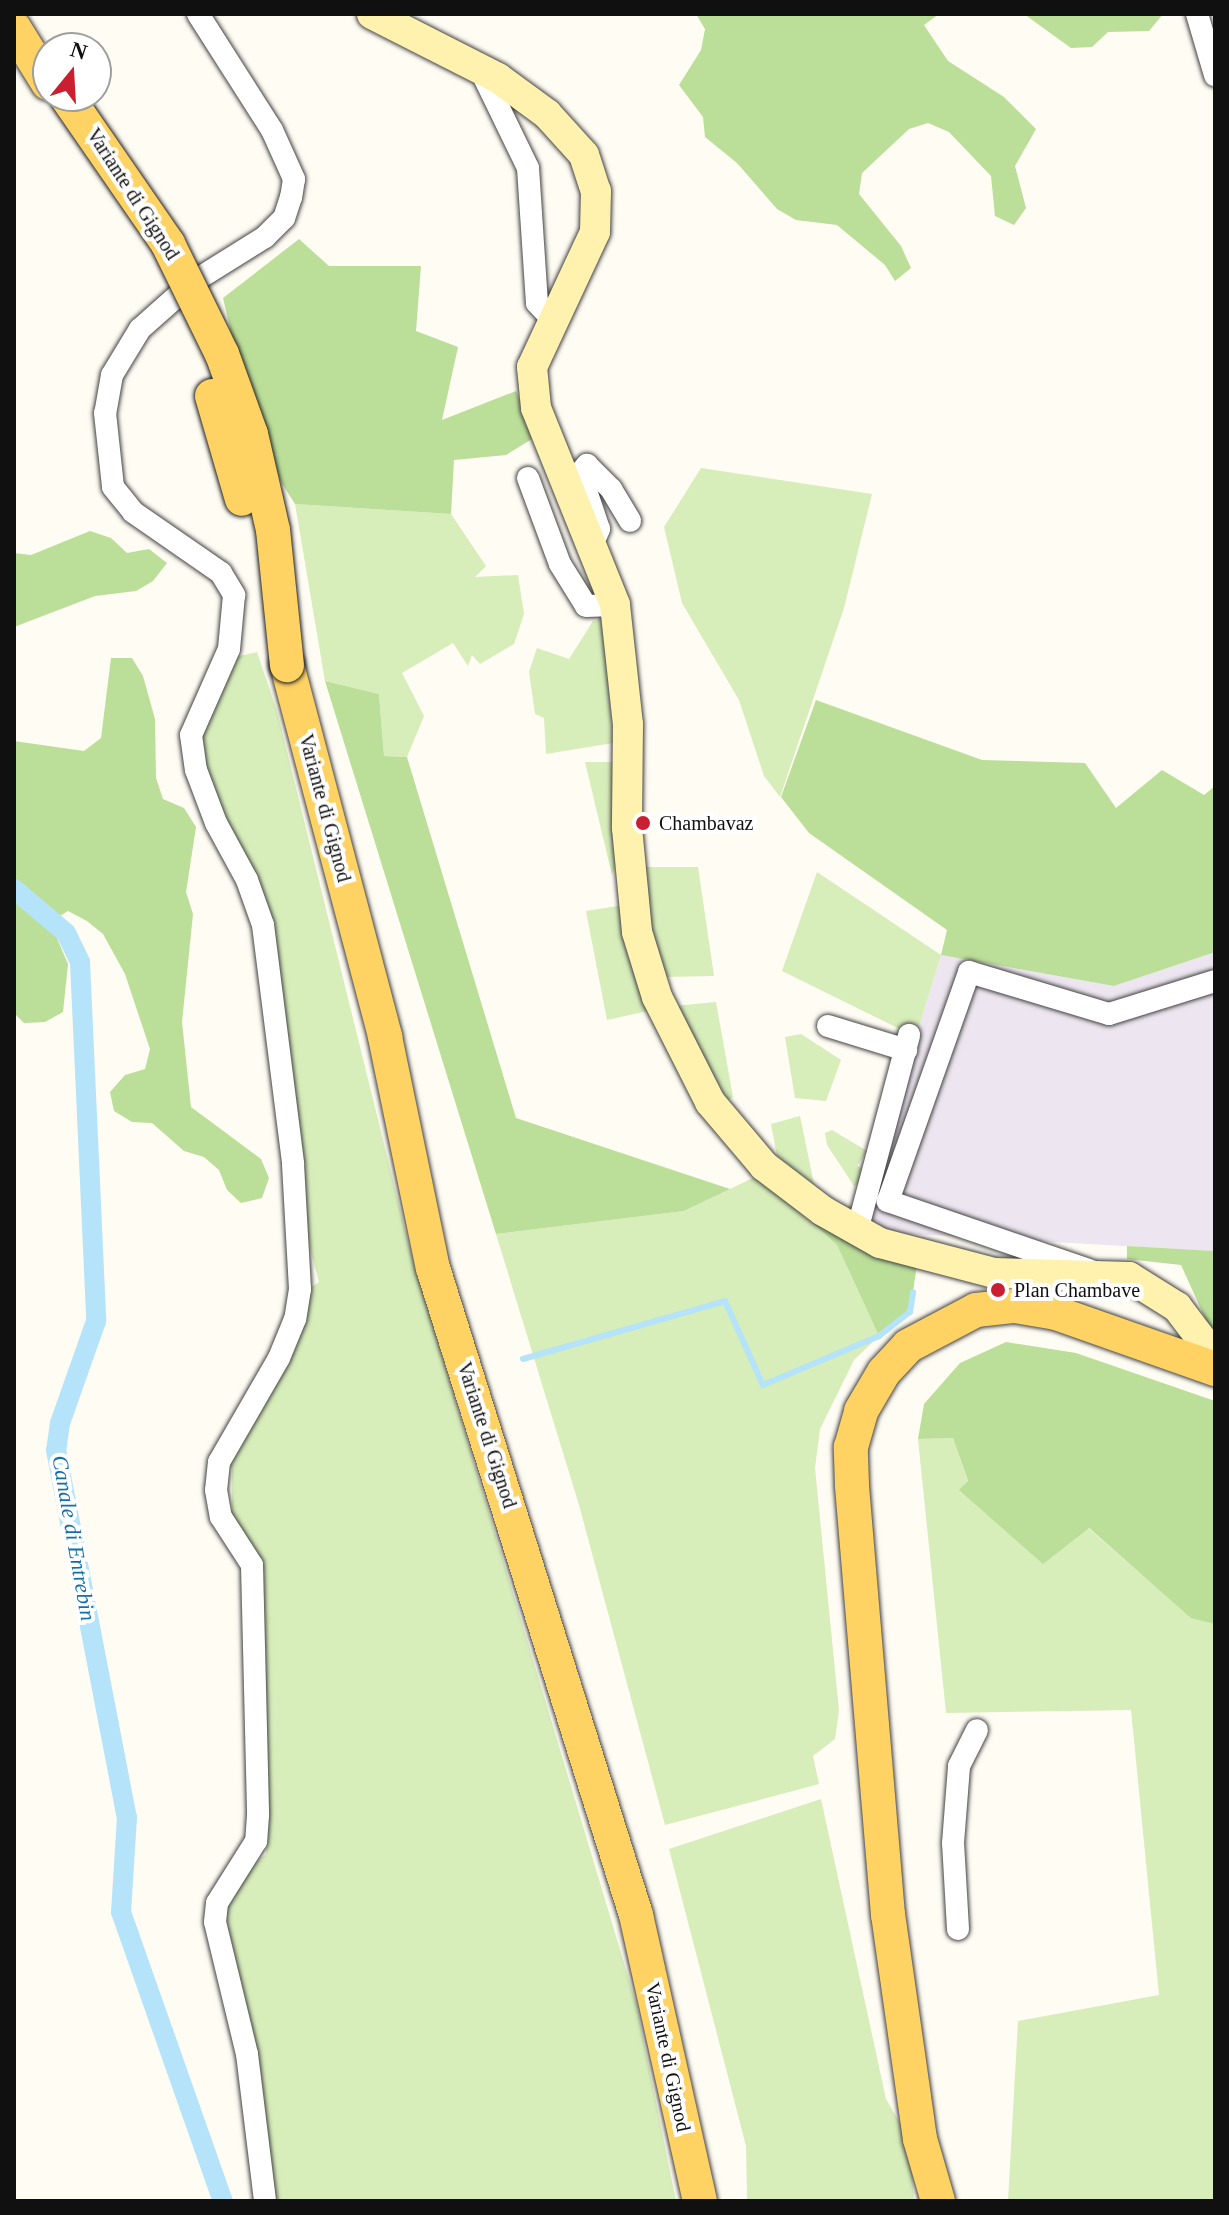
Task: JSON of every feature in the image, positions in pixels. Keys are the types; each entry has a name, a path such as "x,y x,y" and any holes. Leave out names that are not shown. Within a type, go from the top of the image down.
{"main road":[{"path":"372,14 479,68 547,114 584,155 596,191 595,232 576,281 551,318 532,367 536,408 615,605 628,724 627,828 637,932 657,997 710,1102 764,1166 857,1231 927,1259 994,1273 1129,1277 1162,1294 1205,1361"},
{"path":"14,28 32,51"},
{"path":"14,28 32,57"},
{"name":"Variante di Gignod","path":"66,112 124,207 200,361 227,436 385,1037 433,1268 636,1915 700,2201"},
{"name":"Variante di Gignod","path":"77,112 168,244 222,354 251,434 273,530 287,665"},
{"path":"1118,1334 1147,1339 1159,1330 1164,1319 1162,1294"},
{"path":"938,2201 920,2139 888,1915 851,1447 861,1411 884,1372 908,1346 945,1322 976,1310 1015,1306 1056,1313 1205,1361"},
{"path":"945,2201 944,2151 900,1812 873,1464 877,1430 893,1395 914,1369 980,1333 1017,1328 1215,1390"},
{"path":"1205,1361 1191,1369 1215,1378"}],"street":[{"path":"198,14 272,130 294,179 291,197 284,218 265,237 193,282 140,329 112,375 105,413 113,487 133,512 221,573 234,595 229,649 191,735 196,770 216,823 247,880 263,925 293,1164 300,1289 295,1319 274,1368 219,1462 216,1490 221,1517 252,1565 258,1774 256,1841 217,1903 215,1922 247,2054 265,2201"},
{"path":"1197,14 1215,75"},
{"path":"479,68 504,110 528,168 537,303 551,318"},
{"path":"593,544 599,529 580,473 587,465 598,472 630,521"},
{"path":"528,478 560,564 586,606 615,605"},
{"path":"1109,1277 888,1201 969,972 1109,1014 1215,981"},
{"path":"828,1026 908,1042 857,1231"},
{"path":"958,1929 953,1843 959,1766 977,1730"}],"shaded area":[{"path":"1215,952 1215,1251 857,1231 941,955 1114,986"}],"green space":[{"path":"696,14 939,14 924,25 948,61 1004,97 1036,129 1015,166 1026,208 1014,225 995,216 991,176 949,132 928,123 909,129 862,173 859,194 901,246 911,268 895,281 885,265 837,225 796,220 777,209 737,163 705,137 703,117 679,85 701,50 705,29"},
{"path":"1024,14 1163,14 1149,31 1108,32 1092,47 1071,48"},
{"path":"299,239 329,266 421,266 416,331 458,347 442,420 516,391 535,437 506,455 454,460 451,514 295,504 281,482 237,358 223,298"},
{"path":"701,468 872,494 844,608 780,797 764,776 739,700 682,603 664,527"},
{"path":"295,504 451,514 486,566 475,577 518,575 524,614 514,644 480,664 472,655 468,666 453,643 402,673 424,716 407,757 384,756 379,694 325,681"},
{"path":"90,531 111,538 127,553 149,549 167,563 153,581 136,591 95,596 14,627 14,553 31,555"},
{"path":"603,619 613,743 546,754 544,718 535,714 529,672 537,648 569,659 593,621"},
{"path":"257,652 277,711 411,1253 636,2003 676,2201 276,2201 249,2020 230,1951 226,1911 239,1877 266,1854 269,1823 262,1604 232,1518 232,1469 227,1460 309,1289 319,1282 310,1249 259,884 202,767 200,739 235,657"},
{"path":"111,658 132,658 143,676 155,719 156,778 163,799 184,808 196,827 186,892 193,914 182,1022 191,1107 261,1159 269,1178 262,1198 241,1203 227,1190 219,1170 204,1157 184,1151 152,1123 132,1122 114,1111 110,1092 125,1075 145,1069 150,1049 125,974 103,934 87,921 68,911 50,922 68,964 63,1012 45,1022 24,1023 14,1013 14,741 84,751 101,738"},
{"path":"325,681 379,694 384,756 407,757 516,1118 730,1189 684,1211 496,1234"},
{"path":"816,700 982,760 1085,763 1116,808 1162,770 1204,795 1215,786 1215,952 1114,986 941,955 947,930 809,833 781,797"},
{"path":"585,762 615,762 617,862 612,875"},
{"path":"642,867 698,867 714,976 663,977 648,928"},
{"path":"817,872 941,955 916,1037 782,971"},
{"path":"624,905 652,1010 607,1020 586,911"},
{"path":"716,1002 733,1097 728,1100 673,1006"},
{"path":"801,1034 841,1060 826,1101 795,1098 785,1037"},
{"path":"800,1116 814,1184 777,1156 771,1124"},
{"path":"832,1130 867,1151 857,1166 864,1169 865,1179 854,1186 827,1145 825,1133"},
{"path":"757,1176 837,1245 879,1336 854,1360 820,1429 815,1468 839,1711 835,1739 813,1756 819,1784 665,1825 579,1505 496,1234 684,1211"},
{"path":"812,1223 918,1258 910,1312 879,1336 837,1245"},
{"path":"1127,1246 1215,1251 1215,1340 1181,1265 1127,1259"},
{"path":"1006,1342 1076,1353 1215,1401 1215,1624 1191,1618 1089,1528 1043,1564 959,1490 968,1481 953,1438 918,1439 924,1404 960,1363"},
{"path":"953,1438 968,1482 960,1491 1088,1528 1191,1617 1215,1624 1215,2201 1008,2201 1018,2021 1159,1995 1131,1710 946,1713 918,1439"},
{"path":"821,1799 886,2099 910,2140 914,2201 747,2201 746,2146 669,1849"}],"waterway":[{"name":"Canale di Entrebin","path":"14,889 66,933 80,962 96,1321 60,1423 56,1450 127,1817 121,1912 223,2201"},
{"path":"523,1359 725,1301 763,1385 879,1336 910,1312 913,1292"}],"place":[{"name":"Chambavaz","path":"643,823"},
{"name":"Plan Chambave","path":"998,1290"}]}
